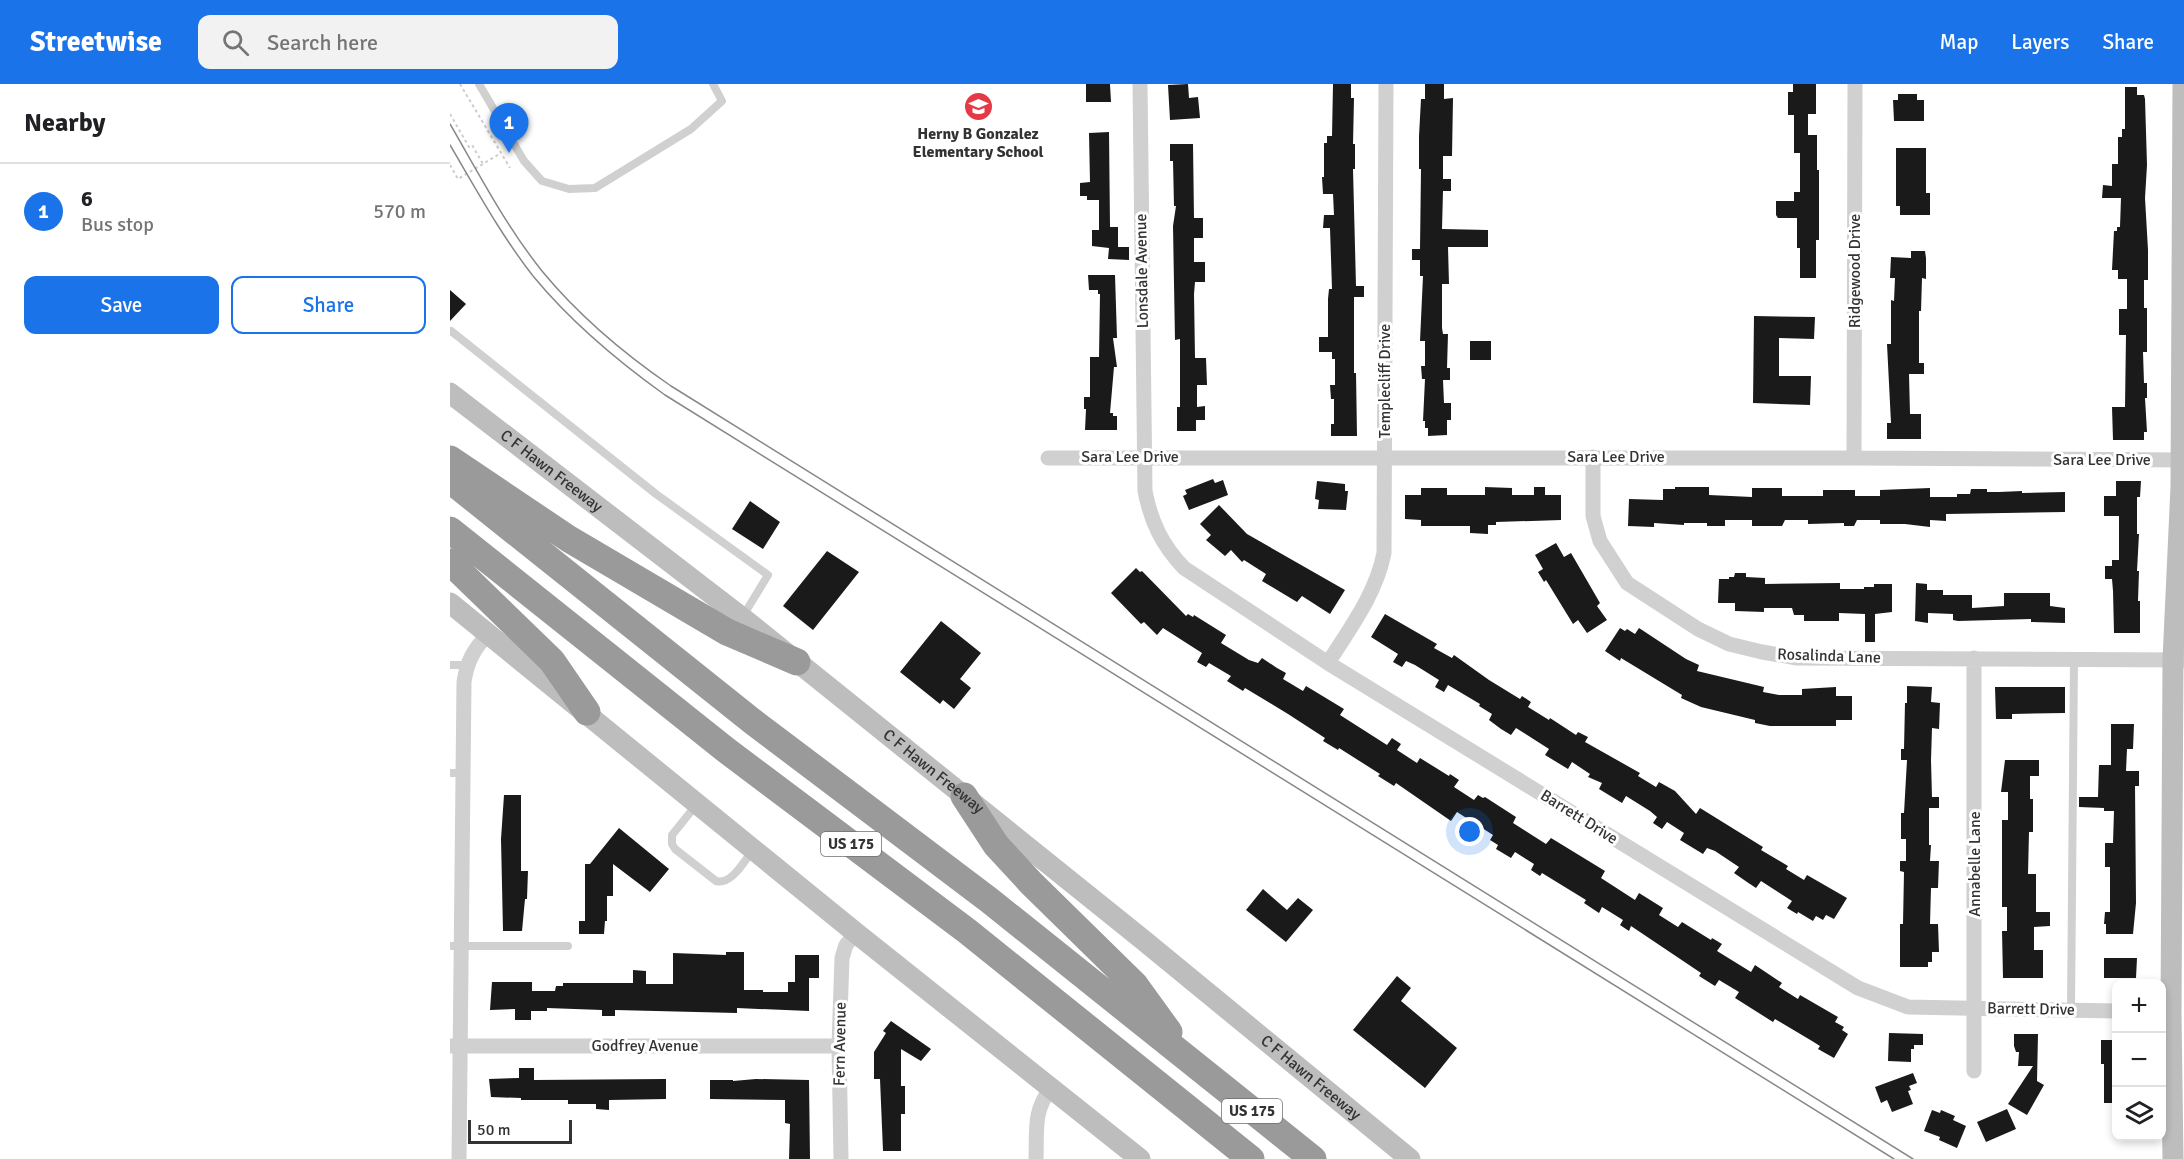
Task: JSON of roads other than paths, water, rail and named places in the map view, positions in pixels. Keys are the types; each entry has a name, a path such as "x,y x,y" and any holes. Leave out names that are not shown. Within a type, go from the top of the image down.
{"highway":[{"path":"450,459 569,539 727,632 796,662"},
{"name":"US 175","path":"450,480 752,721 989,900 1313,1159"},
{"name":"US 175","path":"450,530 726,750 968,931 1251,1159"},
{"path":"450,562 552,661 587,712"},
{"path":"964,796 996,845 1031,883 1135,985 1192,1063"}],"main road":[{"path":"2173,1159 2172,1012 2183,487 2183,84"},
{"name":"C F Hawn Freeway","path":"450,393 742,617 1410,1159"},
{"path":"450,603 698,802 856,933 1140,1159"}],"street":[{"name":"Lonsdale Avenue","path":"1140,84 1144,457"},
{"name":"Templecliff Drive","path":"1328,663 1370,595 1380,573 1384,553 1386,84"},
{"name":"Ridgewood Drive","path":"1854,458 1855,84"},
{"name":"Barrett Drive","path":"1144,457 1145,491 1150,514 1158,534 1170,553 1184,568 1328,663 1858,988 1908,1007 2112,1011"},
{"name":"Sara Lee Drive","path":"1048,458 1593,457 2183,460"},
{"name":"Rosalinda Lane","path":"1593,457 1593,516 1600,541 1611,560 1628,583 1698,629 1729,644 1797,658 2178,660"},
{"path":"456,1152 454,1046 456,773 466,665 475,648 488,634"},
{"name":"Annabelle Lane","path":"1974,658 1976,1008 1974,1071"},
{"name":"Fern Avenue","path":"841,1159 839,1046 842,958 846,945 856,933"},
{"name":"Godfrey Avenue","path":"454,1046 839,1046"},
{"path":"1036,1159 1038,1113 1041,1101 1051,1088"}],"lane":[{"path":"479,84 524,161 542,181 569,189 595,188 691,129 722,100 713,84"},
{"path":"450,332 656,494 768,575 742,617"},
{"path":"2071,1010 2074,659"},
{"path":"450,665 466,665"},
{"path":"698,802 672,835 672,844 682,855 716,881 726,881 754,848"},
{"path":"455,946 568,946"}],"tram line":[{"path":"450,124 505,218 529,254 556,288 619,347 671,386 1913,1159"},
{"path":"450,145 479,195 533,276 595,340 665,395 1894,1159"}],"place":[{"name":"Herny B Gonzalez Elementary School","path":"978,106"},
{"name":"6","path":"509,153"}]}
